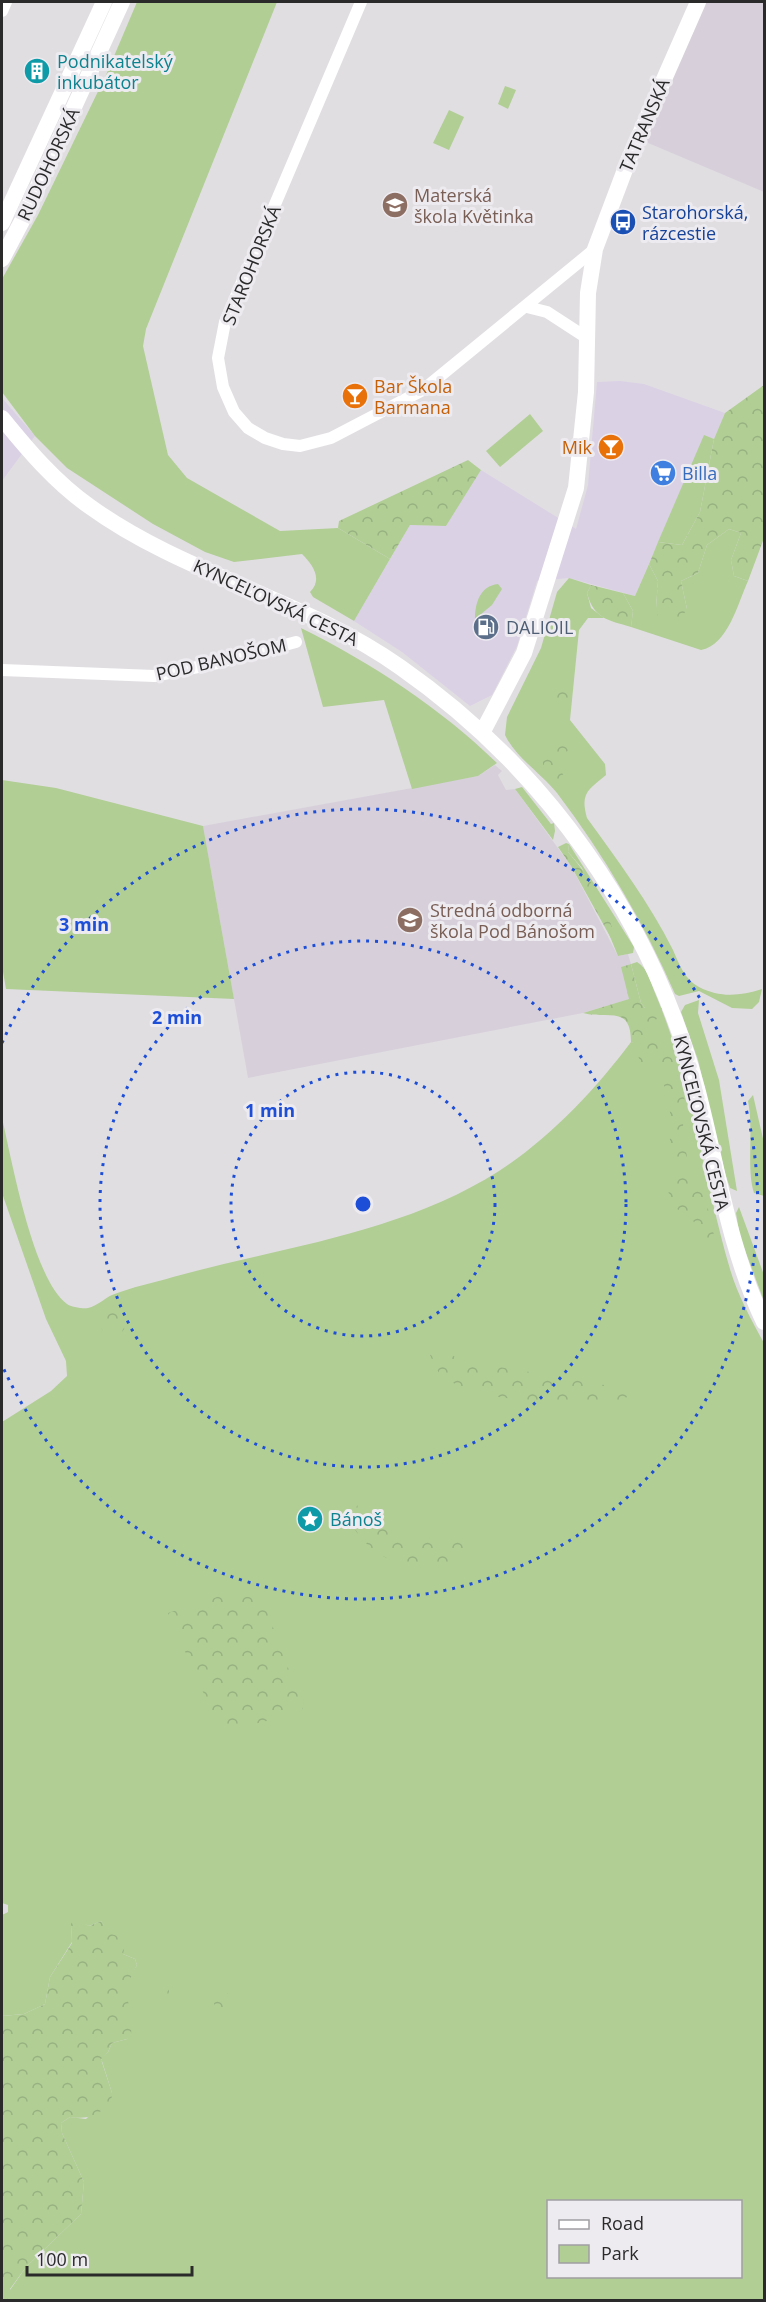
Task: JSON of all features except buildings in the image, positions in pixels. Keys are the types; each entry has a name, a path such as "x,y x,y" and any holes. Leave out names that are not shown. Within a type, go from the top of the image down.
{"street":[{"path":"2,11 6,2"},
{"name":"RUDOHORSKÁ","path":"2,223 105,2"},
{"name":"RUDOHORSKÁ","path":"2,259 22,221 122,2"},
{"name":"STAROHORSKÁ","path":"362,2 225,322 218,358 223,387 234,412 248,428 265,438 283,444 300,446 331,438 423,390 595,249"},
{"name":"TATRANSKÁ","path":"595,249 629,159 698,2"},
{"path":"482,733 507,690 524,653 576,488 586,392 588,293 595,249"},
{"path":"527,307 547,312 587,338"},
{"name":"KYNCEĽOVSKÁ CESTA","path":"2,418 48,471 82,501 112,522 163,549 294,607 354,638 423,683 482,733 537,788 572,831 614,893 647,954 681,1037 697,1090 734,1244 765,1322"},
{"name":"POD BANOŠOM","path":"2,670 154,676 217,663 296,642"}],"shaded area":[{"path":"703,2 764,2 764,192 641,140"},
{"path":"620,381 644,384 725,413 714,439 704,436 635,596 569,578 537,581 517,646 492,695 470,706 402,652 354,621 410,525 446,526 481,470 576,529 588,485 597,382"},
{"path":"2,398 35,436 2,481"},
{"name":"Stredná odborná škola Pod Bánošom","path":"495,765 502,771 498,775 506,790 515,789 571,866 618,956 628,954 631,964 622,967 630,999 583,1013 248,1078 203,826 478,776"}],"green space":[{"path":"137,2 277,2 146,329 143,346 168,455 187,478 280,531 338,528 390,559 354,621 313,597 310,592 316,582 315,572 302,554 234,562 205,552 153,524 67,468 35,436 2,392 2,279 38,215 106,75"},
{"path":"505,86 516,90 508,109 498,104"},
{"path":"449,110 464,117 449,150 433,143"},
{"path":"764,385 764,538 748,581 734,576 731,560 741,533 729,529 707,545 698,573 681,581 687,609 677,625 659,621 656,608 658,581 649,564 658,542 682,545 700,512 714,439 725,413"},
{"path":"530,414 543,431 500,467 486,451"},
{"path":"704,435 714,439 700,512 682,545 658,542"},
{"path":"468,460 481,470 446,526 410,525 390,559 338,528 339,521"},
{"path":"729,529 741,533 731,560 734,576 748,581 731,622 718,640 710,647 701,650 631,627 633,611 623,593 635,596 649,564 658,581 656,608 687,609 681,581 698,573 707,545"},
{"path":"569,578 591,585 587,593 591,608 604,618 588,618 579,630 570,720 605,764 606,775 590,789 585,797 587,818 643,898 690,980 707,991 722,994 746,993 762,989 759,1002 752,1009 732,1008 699,991 679,996 675,994 622,890 591,841 557,793 522,758 505,735 507,717 541,648 557,592"},
{"path":"498,584 502,589 492,605 475,619 480,596 487,588"},
{"path":"591,585 623,593 633,611 631,627 609,620 598,613 587,593"},
{"path":"301,628 354,656 404,688 452,723 497,763 478,776 412,789 384,700 323,707"},
{"path":"566,672 571,677 568,704 565,709 559,709 554,695 559,680"},
{"path":"561,723 571,737 570,749 557,760 557,766 567,780 566,785 560,788 544,768 542,759 554,742 554,730"},
{"path":"2,780 56,788 203,826 234,999 6,989 2,966"},
{"path":"522,787 551,824 554,823 553,840 515,789"},
{"path":"569,844 634,947 633,953 618,956 582,868 568,852"},
{"path":"569,844 568,852 602,901 611,923 614,935 612,940 558,847"},
{"path":"637,962 650,980 679,1061 733,1278 764,1343 764,2300 16,2300 10,2290 26,2267 81,2214 84,2182 62,2133 61,2123 70,2117 86,2119 112,2093 101,2058 108,2052 112,2043 127,2039 130,2018 127,1989 129,1978 137,1965 135,1959 123,1954 101,1921 89,1926 79,1922 71,1924 72,1942 50,1977 45,2004 24,2014 2,2016 2,1915 8,1912 8,1905 2,1903 2,1422 51,1391 67,1376 66,1361 46,1319 2,1193 2,1118 26,1218 44,1270 55,1291 67,1304 77,1308 88,1308 112,1295 135,1287 382,1224 422,1210 462,1192 518,1158 571,1112 631,1042 635,1043 658,1008 645,1008 641,1003 631,964"},
{"path":"631,964 641,1003 645,1008 662,1008 660,1015 635,1044 631,1042 627,1022 622,1018 583,1013 629,999 621,967"},
{"path":"699,1000 698,1013 719,1080 737,1191 730,1188 725,1173 698,1060 681,1012 685,1005"},
{"path":"656,1035 665,1035 688,1111 683,1125 687,1158 676,1164 669,1156 670,1109 665,1088 654,1065 640,1062 638,1055"},
{"path":"753,1095 764,1143 764,1196 754,1193 752,1183 748,1101"},
{"path":"677,1174 692,1174 703,1187 716,1244 712,1251 705,1247 691,1216 671,1206 668,1189"},
{"path":"739,1207 764,1275 764,1301 740,1237 736,1213"},
{"path":"108,1312 118,1312 125,1319 125,1329 118,1336 108,1336 101,1329 101,1319"},
{"path":"437,1346 460,1360 610,1386 626,1390 629,1396 614,1401 533,1400 474,1392 456,1385 439,1373 430,1355"},
{"path":"358,1504 373,1512 392,1529 419,1540 447,1539 464,1543 466,1560 430,1566 399,1563 385,1557 372,1549 360,1537 349,1521"},
{"path":"220,1596 251,1597 267,1611 303,1708 300,1713 237,1728 219,1728 168,1613"},
{"path":"74,1918 89,1926 101,1921 111,1934 121,1937 125,1945 123,1954 135,1959 137,1965 127,1994 132,2024 131,2034 127,2039 112,2043 108,2052 101,2059 112,2093 111,2104 92,2116 70,2117 61,2123 62,2133 84,2182 81,2214 26,2267 10,2289 17,2300 2,2300 2,2016 24,2014 45,2004 50,1977 72,1943 71,1924"},
{"path":"160,1982 166,1985 169,1991 166,1997 160,2000 154,1997 151,1991 154,1985"},
{"path":"224,1993 231,1996 234,2003 231,2010 224,2013 217,2010 214,2003 217,1996"}],"place":[{"name":"Podnikatelský inkubátor","path":"37,71"},
{"name":"Materská škola Květinka","path":"395,205"},
{"name":"Starohorská, rázcestie","path":"623,222"},
{"name":"Bar Škola Barmana","path":"355,396"},
{"name":"Mik","path":"611,447"},
{"name":"Billa","path":"663,473"},
{"name":"DALIOIL","path":"486,627"},
{"name":"Stredná odborná škola Pod Bánošom","path":"410,920"},
{"name":"Bánoš","path":"310,1519"}]}
